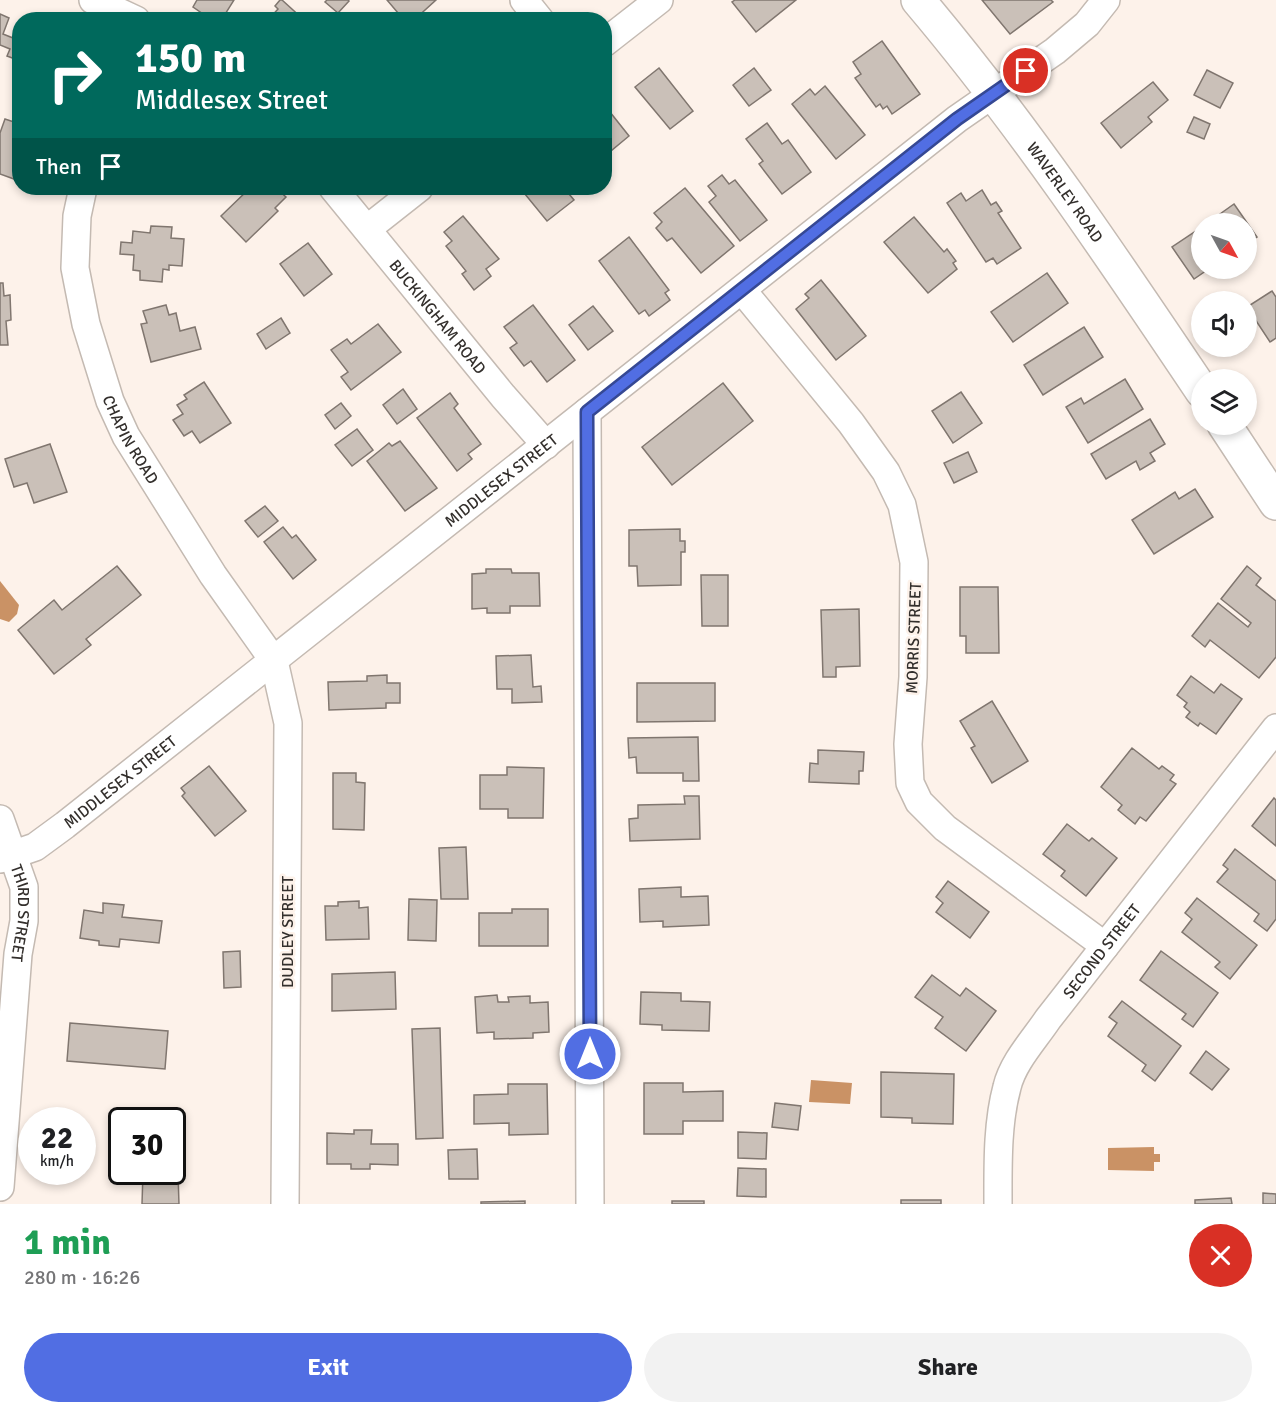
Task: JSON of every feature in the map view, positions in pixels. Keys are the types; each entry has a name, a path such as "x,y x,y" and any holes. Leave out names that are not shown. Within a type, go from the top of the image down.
{"street":[{"path":"93,0 119,12"},
{"path":"524,0 534,12"},
{"path":"612,37 659,0"},
{"name":"WAVERLEY ROAD","path":"918,0 994,93 1117,265 1191,376"},
{"name":"MIDDLESEX STREET","path":"7,857 35,847 65,825 957,119 1055,51 1087,24 1106,0"},
{"name":"CHAPIN ROAD","path":"82,195 77,216 75,268 86,324 110,401 126,435 213,575 274,661"},
{"name":"BUCKINGHAM ROAD","path":"339,195 503,396 546,445"},
{"path":"367,229 410,195"},
{"name":"MORRIS STREET","path":"742,290 850,423 886,472 902,505 914,562 913,677 908,744 910,783 919,802 945,828 1105,946"},
{"path":"587,412 590,1204"},
{"path":"1231,435 1276,503"},
{"name":"DUDLEY STREET","path":"274,661 288,723 285,1204"},
{"name":"SECOND STREET","path":"998,1204 999,1138 1007,1085 1021,1058 1105,946 1276,728"},
{"name":"THIRD STREET","path":"0,819 7,857 24,886 24,921 18,954 0,1187"}],"shaded area":[{"path":"0,581 19,605 17,614 9,622 0,619"},
{"path":"811,1080 852,1083 850,1104 809,1102"},
{"path":"1154,1147 1154,1154 1160,1154 1160,1162 1154,1162 1154,1171 1108,1170 1108,1148"}],"building":[{"path":"197,0 234,0 226,12 200,12 193,7"},
{"path":"282,0 295,12 275,12 278,9 275,6"},
{"path":"327,0 349,1 339,12 325,2"},
{"path":"387,0 436,0 423,12 397,12"},
{"path":"735,0 796,0 756,32 732,2"},
{"path":"982,0 1051,0 1053,2 1010,34"},
{"path":"0,14 9,18 3,34 12,38 12,58 7,56 10,49 0,45"},
{"path":"882,41 920,94 892,114 887,106 883,109 880,104 876,107 855,78 861,74 853,62"},
{"path":"659,68 693,111 670,129 635,87"},
{"path":"754,68 771,90 749,106 733,85"},
{"path":"1207,70 1233,83 1220,108 1194,95"},
{"path":"1153,82 1168,100 1148,117 1152,122 1121,148 1101,123"},
{"path":"825,86 865,135 836,159 792,104 810,89 815,95"},
{"path":"612,115 629,136 612,150"},
{"path":"1194,117 1210,124 1204,139 1187,132"},
{"path":"5,119 12,121 12,178 0,174 0,133"},
{"path":"767,123 782,144 788,140 811,172 782,194 759,164 763,161 746,139"},
{"path":"722,175 729,184 735,180 767,220 740,241 709,202 716,196 708,186"},
{"path":"685,188 734,246 701,273 672,238 667,241 656,228 662,222 654,213"},
{"path":"982,190 991,205 996,202 1002,211 998,213 1021,248 997,264 993,258 986,262 947,203 961,193 966,201"},
{"path":"243,195 284,195 286,197 275,208 278,211 246,242 221,216"},
{"path":"526,195 570,195 574,200 547,221"},
{"path":"1234,204 1240,213 1221,213"},
{"path":"463,216 499,259 486,269 491,276 474,290 462,274 466,271 446,246 452,241 444,232"},
{"path":"914,217 944,252 947,249 956,261 953,263 957,269 928,293 884,242"},
{"path":"151,226 172,227 171,238 184,239 182,266 169,265 169,270 163,269 162,282 140,280 140,271 133,270 134,255 120,254 121,242 132,243 133,231 150,233"},
{"path":"1191,234 1191,275 1172,247"},
{"path":"629,237 669,290 665,293 670,300 649,316 645,310 639,314 599,261"},
{"path":"308,243 332,274 304,296 280,264"},
{"path":"1047,273 1068,303 1013,342 991,312"},
{"path":"821,280 866,336 836,360 796,309 809,298 805,294"},
{"path":"0,283 3,283 4,296 10,295 11,320 6,321 8,345 0,345"},
{"path":"1272,291 1276,297 1276,338 1270,342 1257,322 1257,301"},
{"path":"166,305 169,315 176,313 180,331 195,327 201,349 151,362 141,324 147,323 143,311"},
{"path":"533,305 575,360 547,382 531,361 524,366 510,348 517,343 504,327"},
{"path":"593,306 613,331 588,350 569,325"},
{"path":"281,318 290,333 266,349 257,334"},
{"path":"378,324 401,352 351,390 341,377 348,372 331,350 347,339 351,344"},
{"path":"1084,327 1103,357 1043,395 1024,365"},
{"path":"1125,379 1143,409 1088,443 1066,407 1081,398 1084,404"},
{"path":"204,382 231,423 200,443 192,431 184,436 173,420 183,414 177,405 187,399 184,395"},
{"path":"723,383 753,421 672,485 642,447"},
{"path":"403,389 417,409 397,424 383,405"},
{"path":"961,392 982,423 953,443 932,411"},
{"path":"450,393 458,404 454,408 481,444 468,454 472,459 457,471 417,418"},
{"path":"341,403 351,416 335,429 325,415"},
{"path":"1150,419 1165,444 1150,453 1155,461 1140,470 1136,461 1106,479 1091,454"},
{"path":"357,429 373,450 352,466 335,445"},
{"path":"400,441 437,488 405,511 367,461 389,443 392,446"},
{"path":"50,444 67,492 34,503 27,483 14,487 5,459"},
{"path":"968,452 977,472 954,483 944,463"},
{"path":"1195,489 1213,517 1154,554 1132,520 1175,492 1179,499"},
{"path":"265,506 278,521 258,537 245,521"},
{"path":"283,527 292,538 296,535 316,560 293,579 264,542"},
{"path":"680,529 680,541 685,541 685,552 681,552 681,585 638,586 637,566 629,566 629,530"},
{"path":"117,566 141,595 86,639 91,645 54,674 18,630 54,600 62,610"},
{"path":"1247,566 1261,578 1256,585 1276,601 1276,657 1259,678 1210,640 1205,647 1192,636 1218,603 1248,627 1251,623 1221,599"},
{"path":"486,569 511,569 512,573 539,573 540,606 510,606 510,613 487,613 487,608 472,609 472,574 486,573"},
{"path":"701,575 728,575 728,626 702,626"},
{"path":"960,587 998,587 999,653 966,653 966,636 960,636"},
{"path":"859,609 860,666 836,667 836,677 823,677 821,610"},
{"path":"531,655 533,687 541,686 542,702 512,703 512,689 497,689 496,656"},
{"path":"387,675 387,683 400,683 400,703 386,703 386,708 329,710 328,682 367,681 367,676"},
{"path":"1191,676 1214,693 1221,684 1242,699 1216,734 1200,723 1198,726 1186,717 1190,712 1184,707 1187,703 1177,695"},
{"path":"637,683 715,683 715,721 637,722"},
{"path":"992,701 1028,761 992,783 971,748 975,746 960,721"},
{"path":"698,737 699,781 683,781 683,773 637,773 636,757 629,758 628,738"},
{"path":"1132,748 1159,769 1162,766 1174,775 1170,780 1176,784 1146,821 1140,817 1135,824 1118,810 1122,805 1101,787"},
{"path":"818,750 864,752 863,771 859,771 859,784 809,782 810,763 818,764"},
{"path":"209,766 246,811 215,836 182,796 185,793 181,788"},
{"path":"507,767 544,768 543,818 508,818 508,809 480,809 480,775 507,775"},
{"path":"333,773 356,773 356,782 365,783 364,830 333,829"},
{"path":"684,796 699,796 700,839 630,841 629,819 638,818 638,805 685,804"},
{"path":"1274,798 1276,800 1276,846 1252,826"},
{"path":"1067,824 1089,841 1092,838 1117,858 1086,896 1061,876 1065,871 1043,854"},
{"path":"466,847 468,899 441,899 439,848"},
{"path":"1235,849 1276,881 1276,919 1267,931 1254,921 1259,914 1217,882 1228,869 1223,865"},
{"path":"948,881 989,912 970,938 936,912 943,903 936,897"},
{"path":"681,887 681,897 708,896 709,925 663,927 663,921 640,922 639,889"},
{"path":"1197,898 1257,945 1230,979 1215,967 1220,962 1182,932 1192,919 1185,913"},
{"path":"409,899 437,900 436,941 408,940"},
{"path":"359,901 359,908 368,907 369,939 326,940 325,906 338,906 338,902"},
{"path":"103,903 124,905 122,917 162,921 159,943 120,939 119,947 99,945 99,941 80,938 84,910 103,913"},
{"path":"512,909 548,909 548,946 479,946 479,913 512,913"},
{"path":"240,951 241,987 224,988 223,952"},
{"path":"1161,951 1218,993 1193,1027 1182,1019 1186,1014 1140,980"},
{"path":"395,972 396,1009 332,1011 332,974"},
{"path":"932,975 960,996 966,988 996,1011 966,1051 935,1028 943,1017 915,997"},
{"path":"641,992 681,993 681,1001 710,1002 709,1031 662,1030 662,1025 640,1024"},
{"path":"497,995 498,1002 509,1002 508,997 530,996 530,1003 548,1002 549,1032 533,1033 533,1038 494,1039 494,1032 477,1033 475,997"},
{"path":"1122,1001 1181,1046 1155,1081 1142,1071 1146,1065 1108,1036 1117,1023 1109,1017"},
{"path":"70,1023 168,1031 165,1069 67,1061"},
{"path":"440,1028 443,1138 416,1139 412,1029"},
{"path":"1206,1051 1229,1069 1212,1090 1190,1073"},
{"path":"881,1072 954,1074 953,1124 912,1123 912,1118 881,1117"},
{"path":"644,1083 683,1083 683,1092 723,1091 723,1121 683,1121 683,1134 644,1134"},
{"path":"508,1084 547,1084 548,1134 509,1135 509,1123 474,1124 474,1095 508,1094"},
{"path":"775,1103 801,1106 798,1130 772,1127"},
{"path":"354,1130 372,1130 371,1144 398,1144 398,1165 370,1164 370,1169 351,1169 351,1164 327,1164 327,1133 354,1134"},
{"path":"738,1132 767,1133 766,1159 738,1158"},
{"path":"477,1149 478,1179 449,1179 448,1150"},
{"path":"738,1168 766,1169 766,1197 737,1196"},
{"path":"143,1185 178,1185 179,1204 142,1204"},
{"path":"1263,1193 1276,1194 1276,1204 1263,1204"},
{"path":"1231,1198 1232,1204 1195,1204 1195,1200"},
{"path":"901,1200 941,1200 941,1204 901,1204"},
{"path":"525,1201 525,1204 481,1204 481,1202"},
{"path":"672,1201 704,1201 704,1204 672,1204"}],"route":[{"path":"590,1054 587,412 957,119 1026,71"}]}
